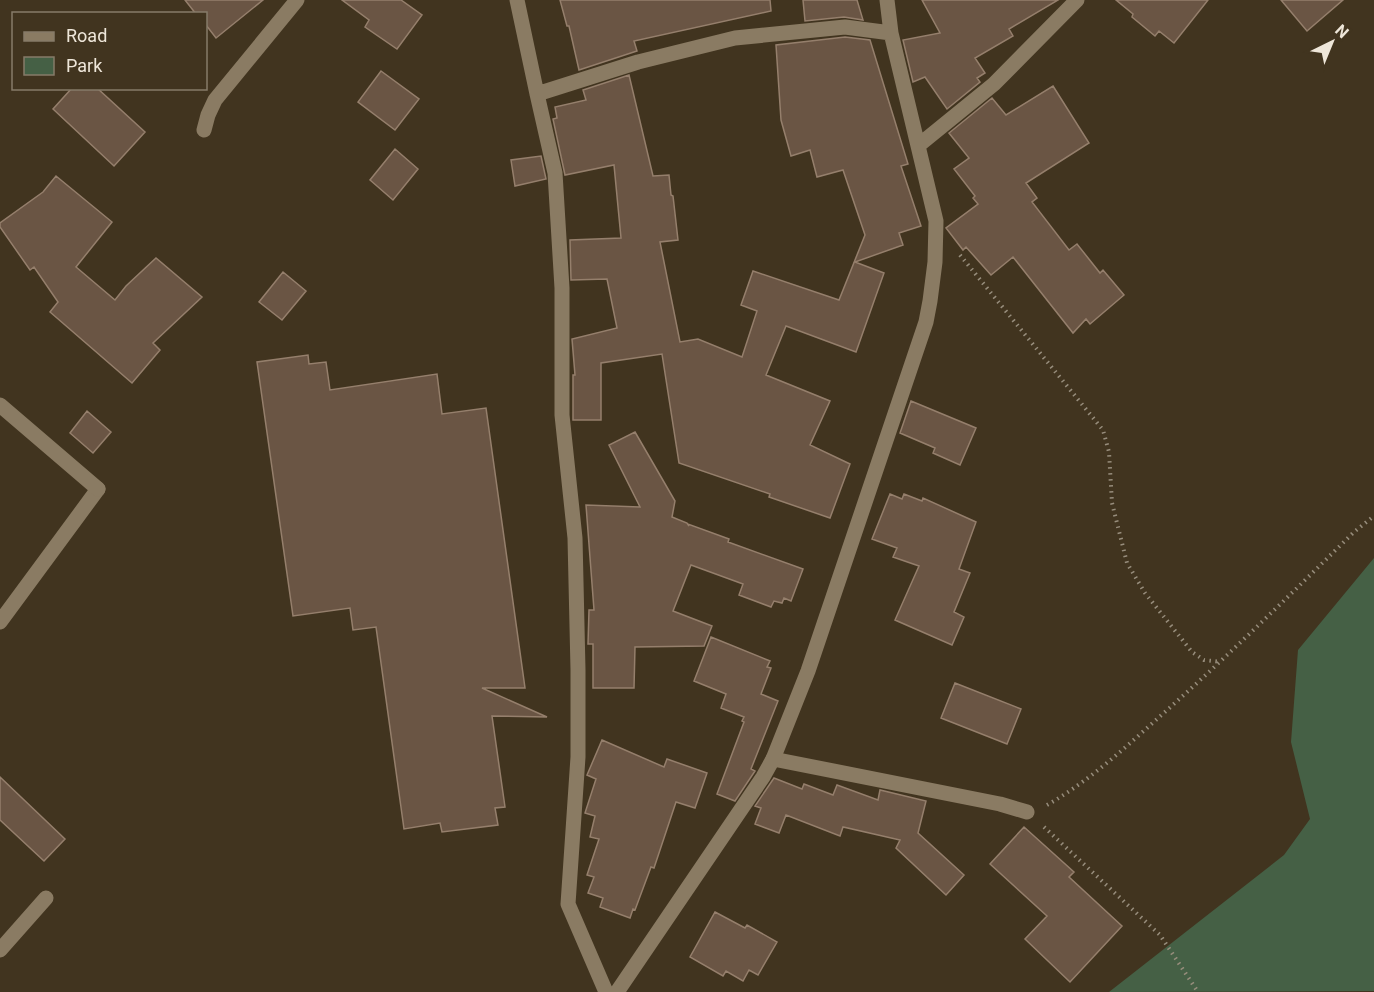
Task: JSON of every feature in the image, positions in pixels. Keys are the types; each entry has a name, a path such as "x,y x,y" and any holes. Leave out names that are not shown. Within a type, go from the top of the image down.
{"street":[{"path":"204,129 215,100 297,0"},
{"path":"517,0 555,172 562,288 562,415 575,538 578,670 578,757 568,904 606,992"},
{"path":"617,992 773,759 808,671 926,322 936,242 936,221 891,33 887,0"},
{"path":"919,145 994,84 1077,0"},
{"path":"537,94 638,62 735,38 845,27 891,33"},
{"path":"0,405 98,489 0,622"},
{"path":"773,759 1027,812"},
{"path":"0,950 46,898"}],"path":[{"path":"936,242 954,248 1103,430 1109,452 1112,502 1127,563 1145,593 1192,652 1204,660 1221,662"},
{"path":"1198,992 1160,935 1027,812 1047,805 1066,794 1107,764 1221,662 1354,532 1374,516"}],"green space":[{"path":"1374,558 1374,991 1109,992 1284,855 1310,819 1291,742 1298,650"}],"building":[{"path":"185,0 263,0 216,38 207,26 207,12 194,12"},
{"path":"342,0 401,0 422,15 397,49 365,27 369,20"},
{"path":"560,0 770,0 771,11 634,41 637,51 579,70 569,26 567,26"},
{"path":"803,0 857,0 863,20 844,17 805,21"},
{"path":"922,0 1058,0 1009,29 1013,36 975,58 985,73 977,78 980,82 947,109 925,77 913,82 903,40 940,33"},
{"path":"1116,0 1208,0 1174,43 1159,31 1155,36"},
{"path":"1281,0 1343,0 1307,31"},
{"path":"845,37 870,40 908,164 901,166 921,226 899,233 903,245 855,262 884,273 856,352 786,326 766,375 830,401 810,445 850,464 830,518 769,497 770,494 679,463 662,354 601,363 601,420 573,420 573,375 575,375 572,339 617,328 607,279 571,280 570,240 621,238 614,165 565,175 553,119 557,118 555,107 586,100 583,90 629,75 653,176 669,175 678,240 660,242 680,342 698,339 742,357 757,311 741,305 753,271 839,300 865,235 843,170 817,177 810,150 791,156 781,120 776,45"},
{"path":"381,71 419,99 395,130 358,102"},
{"path":"1053,86 1089,143 1026,183 1037,198 1032,202 1069,250 1077,244 1100,273 1103,270 1124,295 1090,324 1086,319 1073,333 1013,257 991,275 966,247 963,250 946,228 978,204 973,198 975,196 954,169 969,158 949,133 992,98 1006,115"},
{"path":"70,90 99,90 145,132 114,166 53,109"},
{"path":"395,149 418,169 393,200 370,180"},
{"path":"541,156 546,179 515,186 511,160"},
{"path":"56,176 112,222 76,267 115,300 126,286 156,258 202,297 153,343 160,350 132,383 50,312 58,302 34,267 30,270 0,227 0,223 43,192"},
{"path":"283,272 306,291 282,320 259,302"},
{"path":"308,355 309,364 326,362 330,390 437,374 442,414 486,408 525,688 482,688 547,717 492,716 505,807 495,808 498,825 442,832 440,823 404,829 376,627 353,630 350,608 293,616 257,362"},
{"path":"911,401 976,428 960,465 933,453 935,448 900,433"},
{"path":"87,411 111,432 93,453 70,433"},
{"path":"635,432 675,501 672,517 689,526 688,524 729,539 728,542 803,569 791,601 784,598 782,603 774,601 771,607 739,595 743,584 691,565 673,611 712,626 704,646 635,647 634,688 593,688 593,644 588,644 589,610 594,610 586,505 640,507 609,445"},
{"path":"890,494 902,499 904,494 922,501 923,498 976,522 959,569 970,573 954,612 964,617 952,645 895,620 919,566 893,557 897,548 872,539"},
{"path":"711,637 770,661 767,667 771,668 761,694 778,701 751,769 755,771 735,801 717,794 744,717 721,708 726,694 694,681"},
{"path":"955,683 1021,709 1007,744 941,718"},
{"path":"602,740 664,767 667,759 707,773 695,808 676,802 654,868 651,867 630,918 600,907 603,898 588,893 594,877 587,875 599,839 590,837 595,816 585,813 596,779 587,775"},
{"path":"0,777 65,839 44,861 0,820"},
{"path":"774,778 802,789 804,784 833,795 837,785 878,800 880,790 926,801 918,833 964,875 946,895 896,848 900,840 843,827 840,836 786,815 779,833 755,824 761,808 755,806"},
{"path":"1024,827 1074,872 1069,877 1122,926 1070,982 1025,939 1047,916 990,864"},
{"path":"715,912 745,928 747,925 777,942 758,975 749,970 743,981 726,971 723,976 690,957"}]}
